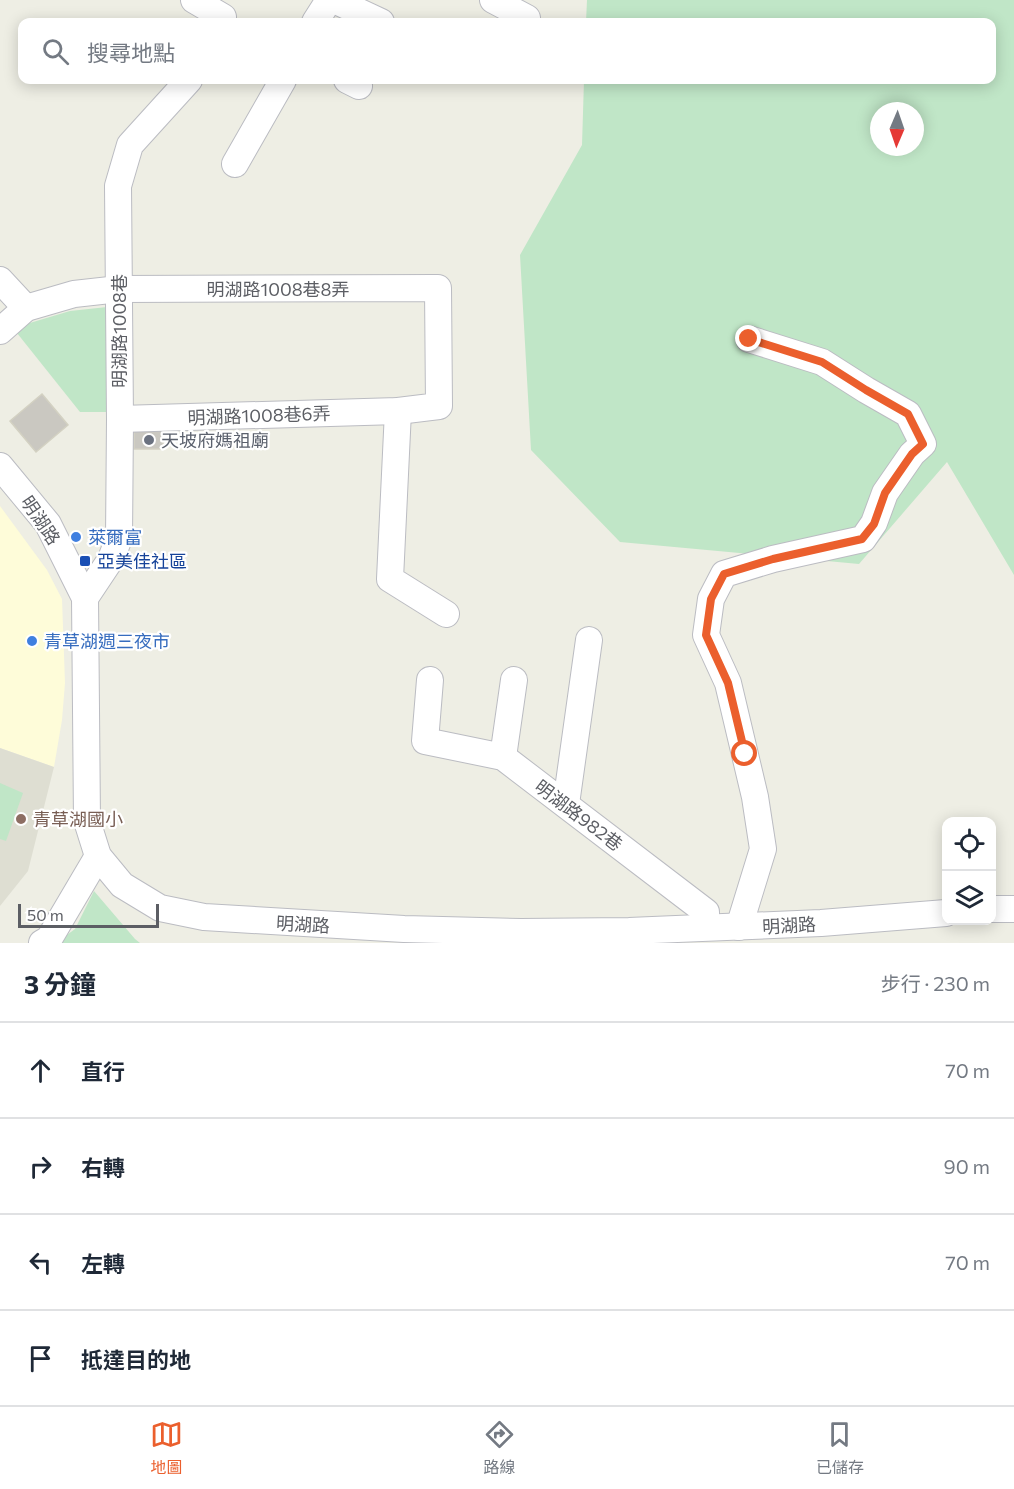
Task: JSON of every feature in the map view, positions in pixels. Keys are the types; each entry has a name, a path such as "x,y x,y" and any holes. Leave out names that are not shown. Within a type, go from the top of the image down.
{"street":[{"path":"194,0 225,13"},
{"path":"318,18 329,0"},
{"path":"334,0 372,18"},
{"path":"493,0 527,18"},
{"name":"明湖路1008巷","path":"85,598 111,559 119,538 118,186 130,145 185,84"},
{"path":"235,164 281,84"},
{"path":"0,280 26,308 0,331"},
{"name":"明湖路1008巷8弄","path":"26,308 74,294 118,290 438,288 439,406"},
{"path":"740,927 763,849 755,798 728,683 706,635 711,599 724,574 773,559 862,539 874,524 885,493 912,454 923,444 908,414 822,362 749,339"},
{"name":"明湖路1008巷6弄","path":"120,419 398,411 439,406"},
{"path":"398,411 390,579 446,614"},
{"name":"明湖路","path":"0,466 48,524 85,598 87,821 98,856 122,885 160,908 204,917 498,932 740,927 942,913"},
{"path":"566,804 588,640"},
{"name":"明湖路982巷","path":"430,680 425,741 503,757 706,912 706,927"},
{"path":"503,757 514,680"},
{"path":"42,943 49,939 98,856"},
{"path":"996,909 1014,909"}],"shaded area":[{"name":"青草湖週三夜市","path":"0,506 47,570 62,599 65,683 62,720 54,767 0,748"},
{"name":"青草湖國小","path":"0,748 54,767 28,871 0,906"}],"green space":[{"path":"587,0 1014,0 1014,575 947,462 859,564 620,542 531,450 520,255 582,145 584,84 996,84 996,18 586,18"},
{"path":"107,307 110,412 80,412 13,328 70,311"},
{"path":"0,783 23,793 6,841 0,839"},
{"path":"94,891 140,943 56,943 75,929"}],"building":[{"path":"42,394 68,425 36,452 10,421"},
{"name":"天坡府媽祖廟","path":"134,430 163,430 163,449 134,449"}],"place":[{"name":"天坡府媽祖廟","path":"149,440"},
{"name":"萊爾富","path":"76,537"},
{"name":"亞美佳社區","path":"85,561"},
{"name":"青草湖週三夜市","path":"32,641"},
{"name":"青草湖國小","path":"21,819"}],"route":[{"path":"745,754 728,683 706,635 711,599 724,574 773,559 862,539 874,524 885,493 912,454 923,444 908,414 822,362 749,339"}]}
